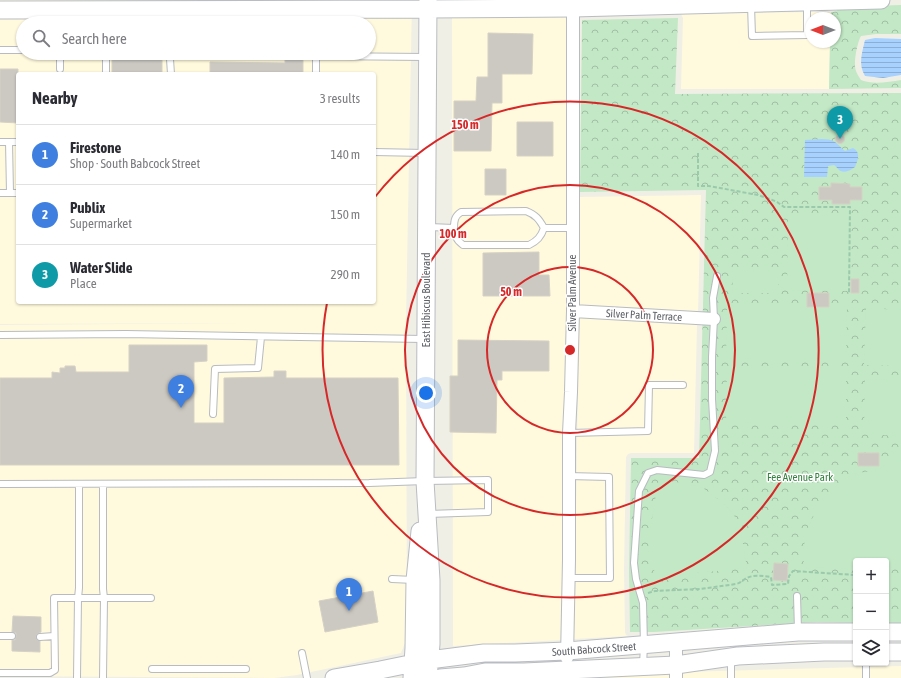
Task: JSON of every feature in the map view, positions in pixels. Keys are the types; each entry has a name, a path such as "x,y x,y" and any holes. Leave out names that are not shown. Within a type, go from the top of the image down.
{"street":[{"path":"0,10 60,16 87,5 106,16 156,16 428,5 670,3 751,4 881,0"},
{"name":"Silver Palm Avenue","path":"567,655 568,433 571,392 573,311 573,4"},
{"name":"East Hibiscus Boulevard","path":"418,667 430,644 431,580 425,481 428,5"},
{"name":"Silver Palm Terrace","path":"573,311 714,320"},
{"name":"East Hibiscus Boulevard","path":"418,667 414,648 415,580 425,481"},
{"name":"South Babcock Street","path":"334,678 380,670 418,667 484,653 567,655 644,645 798,632 853,632"},
{"path":"889,632 901,632"},
{"path":"676,642 676,672"},
{"name":"South Babcock Street","path":"440,678 485,672 524,672 643,667 676,672 731,657 853,652"},
{"path":"889,652 901,652"},
{"path":"418,667 428,678"}],"lane":[{"path":"751,4 752,36 807,35 807,2"},
{"path":"0,50 16,50"},
{"path":"376,57 427,57"},
{"path":"60,60 60,69"},
{"path":"106,60 106,72"},
{"path":"170,60 171,72"},
{"path":"316,60 316,72"},
{"path":"0,142 16,142"},
{"path":"9,142 10,193"},
{"path":"376,152 427,153"},
{"path":"0,193 16,193"},
{"path":"526,211 539,219 544,228 541,236 536,242 529,245 463,245 458,241 455,235 454,218 461,212 526,211"},
{"path":"426,227 454,228"},
{"path":"544,228 573,228"},
{"path":"643,667 643,603 636,579 634,564 639,492 648,473 656,470 704,475 710,472 715,450 712,400 712,364 714,320 713,298 717,276"},
{"path":"0,335 126,334 426,339"},
{"path":"213,414 215,369 258,368 261,337"},
{"path":"568,433 648,432 649,385 683,385"},
{"path":"568,476 609,476 610,578 568,578"},
{"path":"0,484 369,483 488,480 488,512 427,514"},
{"path":"77,678 79,484"},
{"path":"103,484 103,678"},
{"path":"392,579 415,580"},
{"path":"797,596 798,632"},
{"path":"0,672 50,673 55,670 54,598 151,598"},
{"path":"0,636 12,636"},
{"path":"40,637 54,636"},
{"path":"302,653 307,678"},
{"path":"731,657 731,678"},
{"path":"866,666 866,678"},
{"path":"152,669 246,670"}],"path":[{"path":"698,153 698,186 709,186 758,195 770,198 784,207 850,207 849,293"},
{"path":"645,594 651,591 700,589 736,584 752,576 771,577 772,585 788,584 789,576 793,571 853,575"}],"shaded area":[{"path":"0,0 412,0 406,321 407,638 401,653 297,675 274,678 0,676 0,325 244,323 0,324"},
{"path":"805,12 805,48 830,48 829,89 681,89 683,18 681,14 678,13"},
{"path":"567,13 566,311 561,640 453,646 452,15"},
{"path":"701,195 698,313 579,306 579,197"},
{"path":"579,317 697,324 694,453 631,453 626,457 624,570 625,632 628,636 574,639"},
{"path":"901,666 901,678 682,678 682,672"},
{"path":"669,673 669,678 562,678"}],"green space":[{"path":"901,5 901,34 876,34 861,36 857,48 855,68 861,80 876,83 901,80 901,88 829,89 830,48 841,48 841,12 831,12 837,11 837,7"},
{"name":"Fee Avenue Park","path":"678,18 675,94 901,93 901,624 889,624 889,558 853,558 853,623 817,622 654,632 630,632 629,570 631,458 699,458 706,190 580,192 582,20"},
{"path":"788,216 849,216 848,291 787,290"},
{"path":"732,267 778,267 778,293 733,293"},
{"path":"727,308 847,308 846,359 726,358"},
{"path":"866,308 901,310 901,366 864,365"},
{"path":"727,367 846,368 846,423 726,422"},
{"path":"865,379 901,380 901,436 864,434"},
{"path":"890,460 901,461 901,569 889,569 889,558 853,558 853,569 806,567 804,565 804,546 806,534 813,516 824,499 845,479 859,473 878,470"},
{"path":"659,479 703,488 726,505 735,517 741,532 747,568 665,577 660,575 650,566 648,549"}],"water":[{"path":"875,38 901,39 901,75 883,78 865,76 861,63 865,40"},
{"path":"805,140 832,140 845,151 853,148 858,154 855,167 843,172 834,165 828,166 827,177 804,177"}],"building":[{"path":"488,33 533,34 532,74 502,74 502,103 492,103 491,151 454,151 454,101 476,101 477,77 488,77"},
{"path":"112,60 162,60 162,72 112,72"},
{"path":"285,60 303,60 303,72 210,72 210,62 285,63"},
{"path":"0,69 18,69 18,72 16,72 16,123 0,122"},
{"path":"517,122 553,122 553,156 517,156"},
{"path":"838,135 842,135 844,139 842,143 838,143 836,141 836,137"},
{"path":"485,169 506,169 506,195 485,195"},
{"path":"831,183 850,184 850,187 862,187 862,200 850,200 850,204 832,204 832,200 819,200 819,187 831,187"},
{"path":"539,252 539,275 549,275 550,296 483,296 483,253"},
{"path":"851,279 859,279 859,293 851,293"},
{"path":"807,293 829,293 829,307 807,307"},
{"path":"458,340 549,341 549,371 502,371 502,380 497,380 496,433 450,432 450,376 458,376"},
{"path":"129,345 207,345 207,361 194,362 194,423 224,423 224,378 274,377 274,371 286,371 286,378 398,378 399,465 0,465 0,378 52,378 52,372 60,373 60,368 65,368 65,366 75,366 76,372 129,372"},
{"path":"858,453 879,453 879,466 858,466"},
{"path":"774,563 788,564 787,581 773,580"},
{"path":"373,591 378,622 325,632 319,601"},
{"path":"13,616 41,617 41,632 37,634 36,637 37,640 40,641 40,652 12,651 12,640 15,640 16,636 16,633 12,632"}],"place":[{"name":"Water Slide","path":"840,139"},
{"name":"Publix","path":"181,408"},
{"name":"Firestone","path":"349,611"}]}
